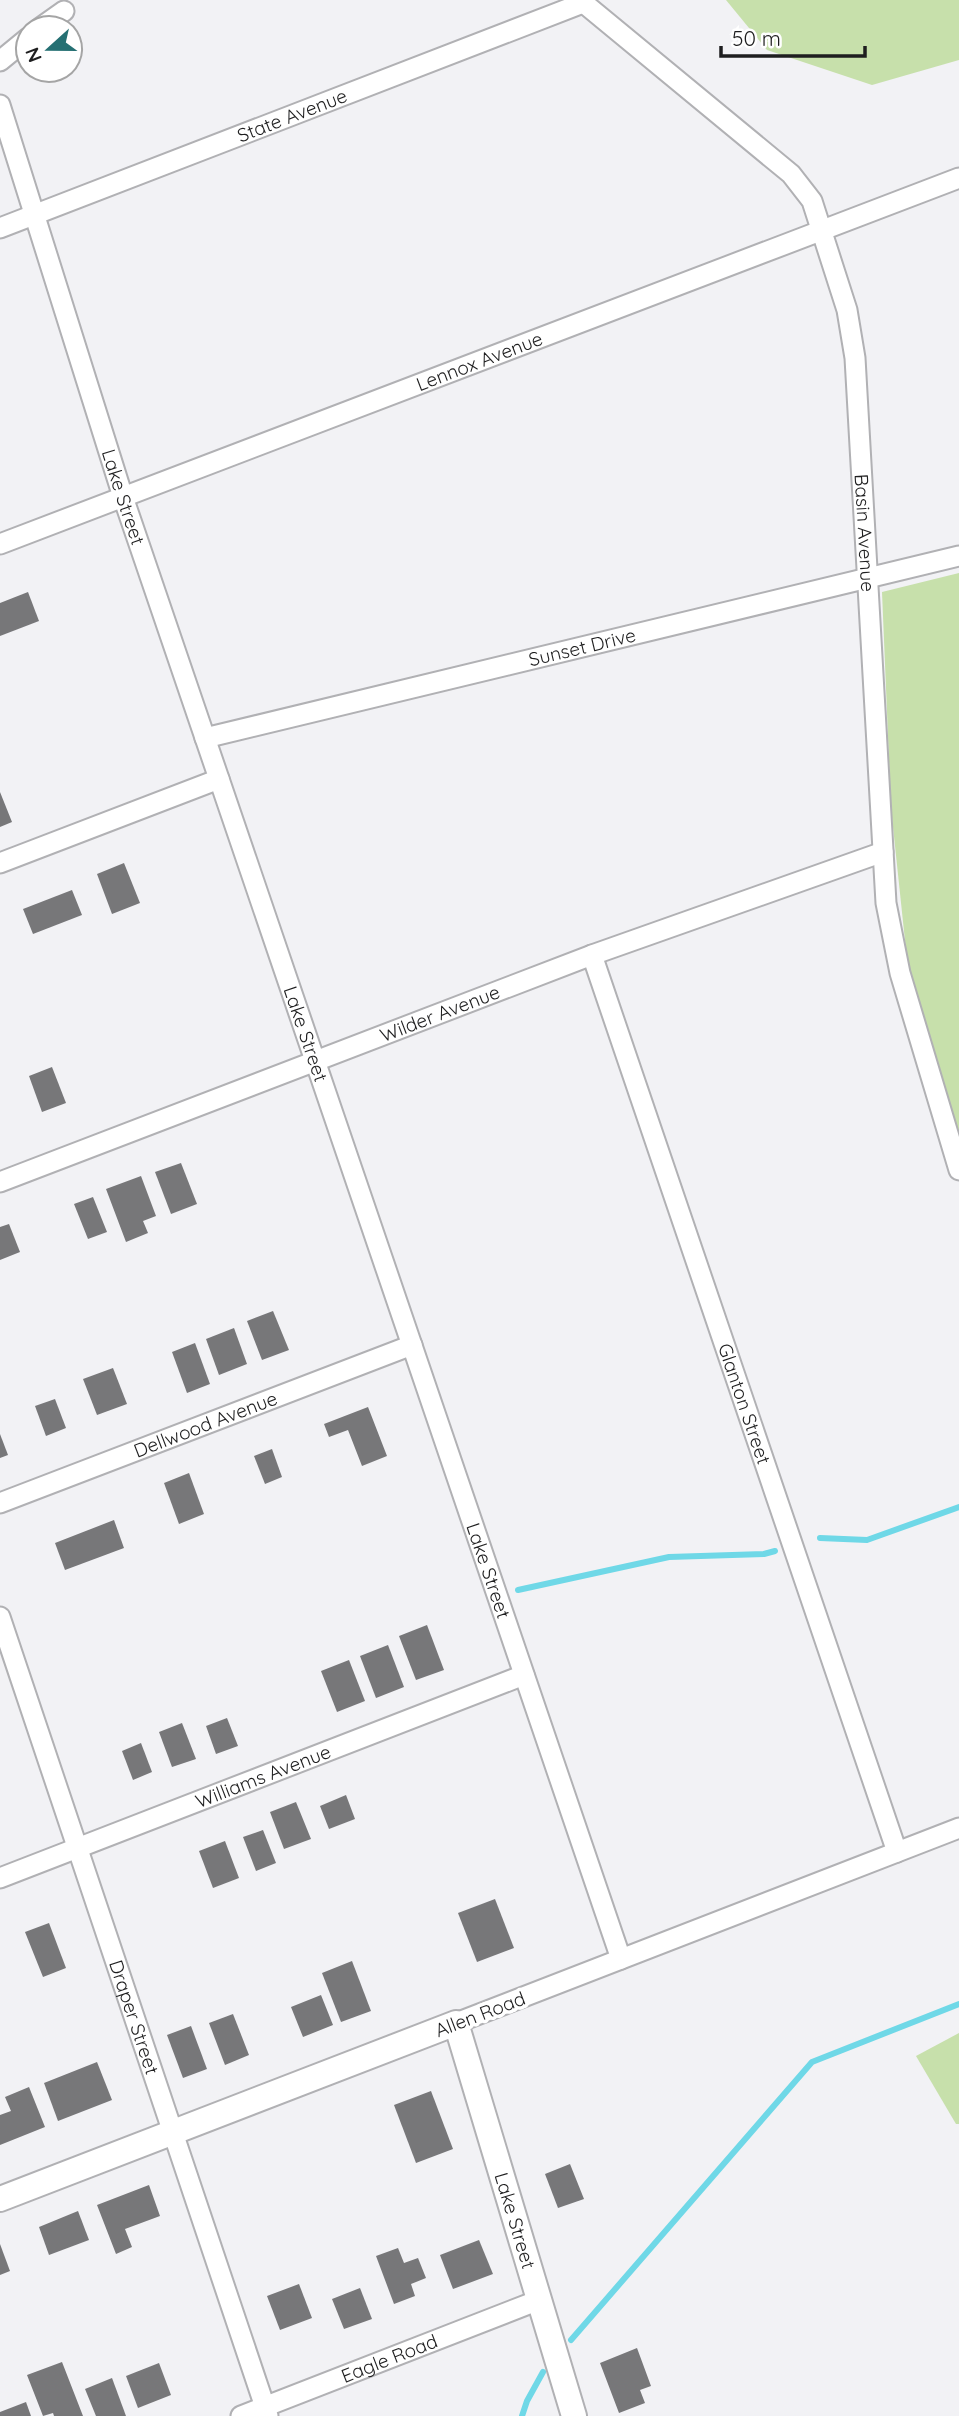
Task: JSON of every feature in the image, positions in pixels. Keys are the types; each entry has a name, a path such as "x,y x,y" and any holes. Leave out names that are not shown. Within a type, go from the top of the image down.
{"street":[{"name":"State Avenue","path":"0,228 581,1"},
{"name":"Basin Avenue","path":"581,1 792,174 813,201 847,310 855,358 886,903 891,938 959,1170"},
{"path":"60,14 64,11"},
{"path":"0,61 14,50"},
{"name":"Lake Street","path":"0,105 123,497 621,1959"},
{"name":"Lennox Avenue","path":"0,544 959,178"},
{"name":"Sunset Drive","path":"205,738 959,556"},
{"path":"0,863 219,779"},
{"name":"Wilder Avenue","path":"0,1182 592,955 883,852"},
{"name":"Glanton Street","path":"592,955 897,1852"},
{"name":"Dellwood Avenue","path":"0,1503 411,1345"},
{"name":"Draper Street","path":"0,1618 267,2411"},
{"name":"Williams Avenue","path":"0,1878 524,1675"},
{"name":"Allen Road","path":"0,2199 959,1828"},
{"name":"Lake Street","path":"456,2023 574,2416"},
{"name":"Eagle Road","path":"241,2416 267,2411 539,2300"}],"green space":[{"path":"726,0 959,0 959,60 872,85 767,50"},
{"path":"959,573 959,1147 908,969 891,808 882,592"},
{"path":"959,2033 959,2124 956,2124 916,2056"}],"building":[{"path":"28,592 39,621 0,636 0,603"},
{"path":"0,792 12,822 0,827"},
{"path":"124,863 140,903 112,914 97,874"},
{"path":"72,890 82,915 33,934 23,909"},
{"path":"52,1067 66,1103 42,1112 29,1076"},
{"path":"181,1163 197,1204 171,1214 155,1172"},
{"path":"141,1176 156,1216 143,1221 148,1233 126,1242 106,1189"},
{"path":"93,1197 107,1232 88,1239 74,1204"},
{"path":"9,1224 20,1252 0,1260 0,1227"},
{"path":"273,1311 289,1350 262,1360 247,1321"},
{"path":"234,1328 247,1364 219,1375 206,1339"},
{"path":"195,1343 210,1384 187,1393 172,1352"},
{"path":"113,1368 127,1404 97,1415 83,1379"},
{"path":"55,1399 66,1428 46,1436 35,1406"},
{"path":"368,1407 387,1456 362,1466 348,1430 329,1437 324,1424"},
{"path":"0,1434 8,1455 0,1458"},
{"path":"272,1449 282,1477 265,1484 254,1456"},
{"path":"189,1473 204,1514 179,1524 164,1483"},
{"path":"114,1520 124,1548 65,1570 55,1543"},
{"path":"427,1625 444,1670 416,1680 399,1636"},
{"path":"388,1645 404,1687 376,1698 360,1656"},
{"path":"349,1660 365,1701 337,1712 321,1671"},
{"path":"227,1718 238,1746 216,1754 206,1726"},
{"path":"182,1723 196,1759 172,1767 159,1732"},
{"path":"141,1743 152,1772 133,1780 122,1751"},
{"path":"346,1795 355,1819 329,1829 320,1806"},
{"path":"296,1802 311,1839 284,1849 270,1812"},
{"path":"263,1830 276,1863 256,1871 243,1837"},
{"path":"225,1841 239,1878 213,1888 199,1851"},
{"path":"495,1899 514,1948 477,1962 458,1913"},
{"path":"49,1923 66,1968 43,1977 25,1932"},
{"path":"352,1961 371,2011 341,2022 322,1973"},
{"path":"321,1995 333,2025 303,2037 291,2007"},
{"path":"233,2014 249,2055 225,2065 209,2023"},
{"path":"191,2026 207,2069 183,2078 167,2035"},
{"path":"97,2062 112,2100 58,2121 44,2083"},
{"path":"29,2087 45,2127 0,2145 0,2115 11,2111 5,2097"},
{"path":"431,2091 453,2149 416,2163 394,2105"},
{"path":"570,2164 584,2199 558,2208 545,2174"},
{"path":"149,2185 160,2216 125,2229 132,2247 116,2254 97,2205"},
{"path":"78,2211 89,2240 49,2255 39,2227"},
{"path":"479,2240 493,2274 453,2289 440,2255"},
{"path":"0,2244 10,2271 0,2275"},
{"path":"398,2248 404,2263 418,2258 426,2278 411,2284 415,2296 394,2304 376,2256"},
{"path":"299,2284 312,2318 280,2330 267,2296"},
{"path":"360,2288 372,2319 344,2329 332,2299"},
{"path":"637,2348 651,2386 640,2390 645,2403 619,2413 600,2363"},
{"path":"62,2362 83,2416 54,2416 53,2413 43,2416 27,2375"},
{"path":"159,2363 171,2395 138,2408 126,2376"},
{"path":"112,2378 126,2416 96,2416 85,2389"},
{"path":"26,2402 31,2416 0,2416 0,2412"}],"waterway":[{"path":"820,1538 867,1540 959,1507"},
{"path":"518,1590 669,1557 764,1554 775,1551"},
{"path":"571,2340 812,2062 959,2004"},
{"path":"522,2416 543,2372"}]}
